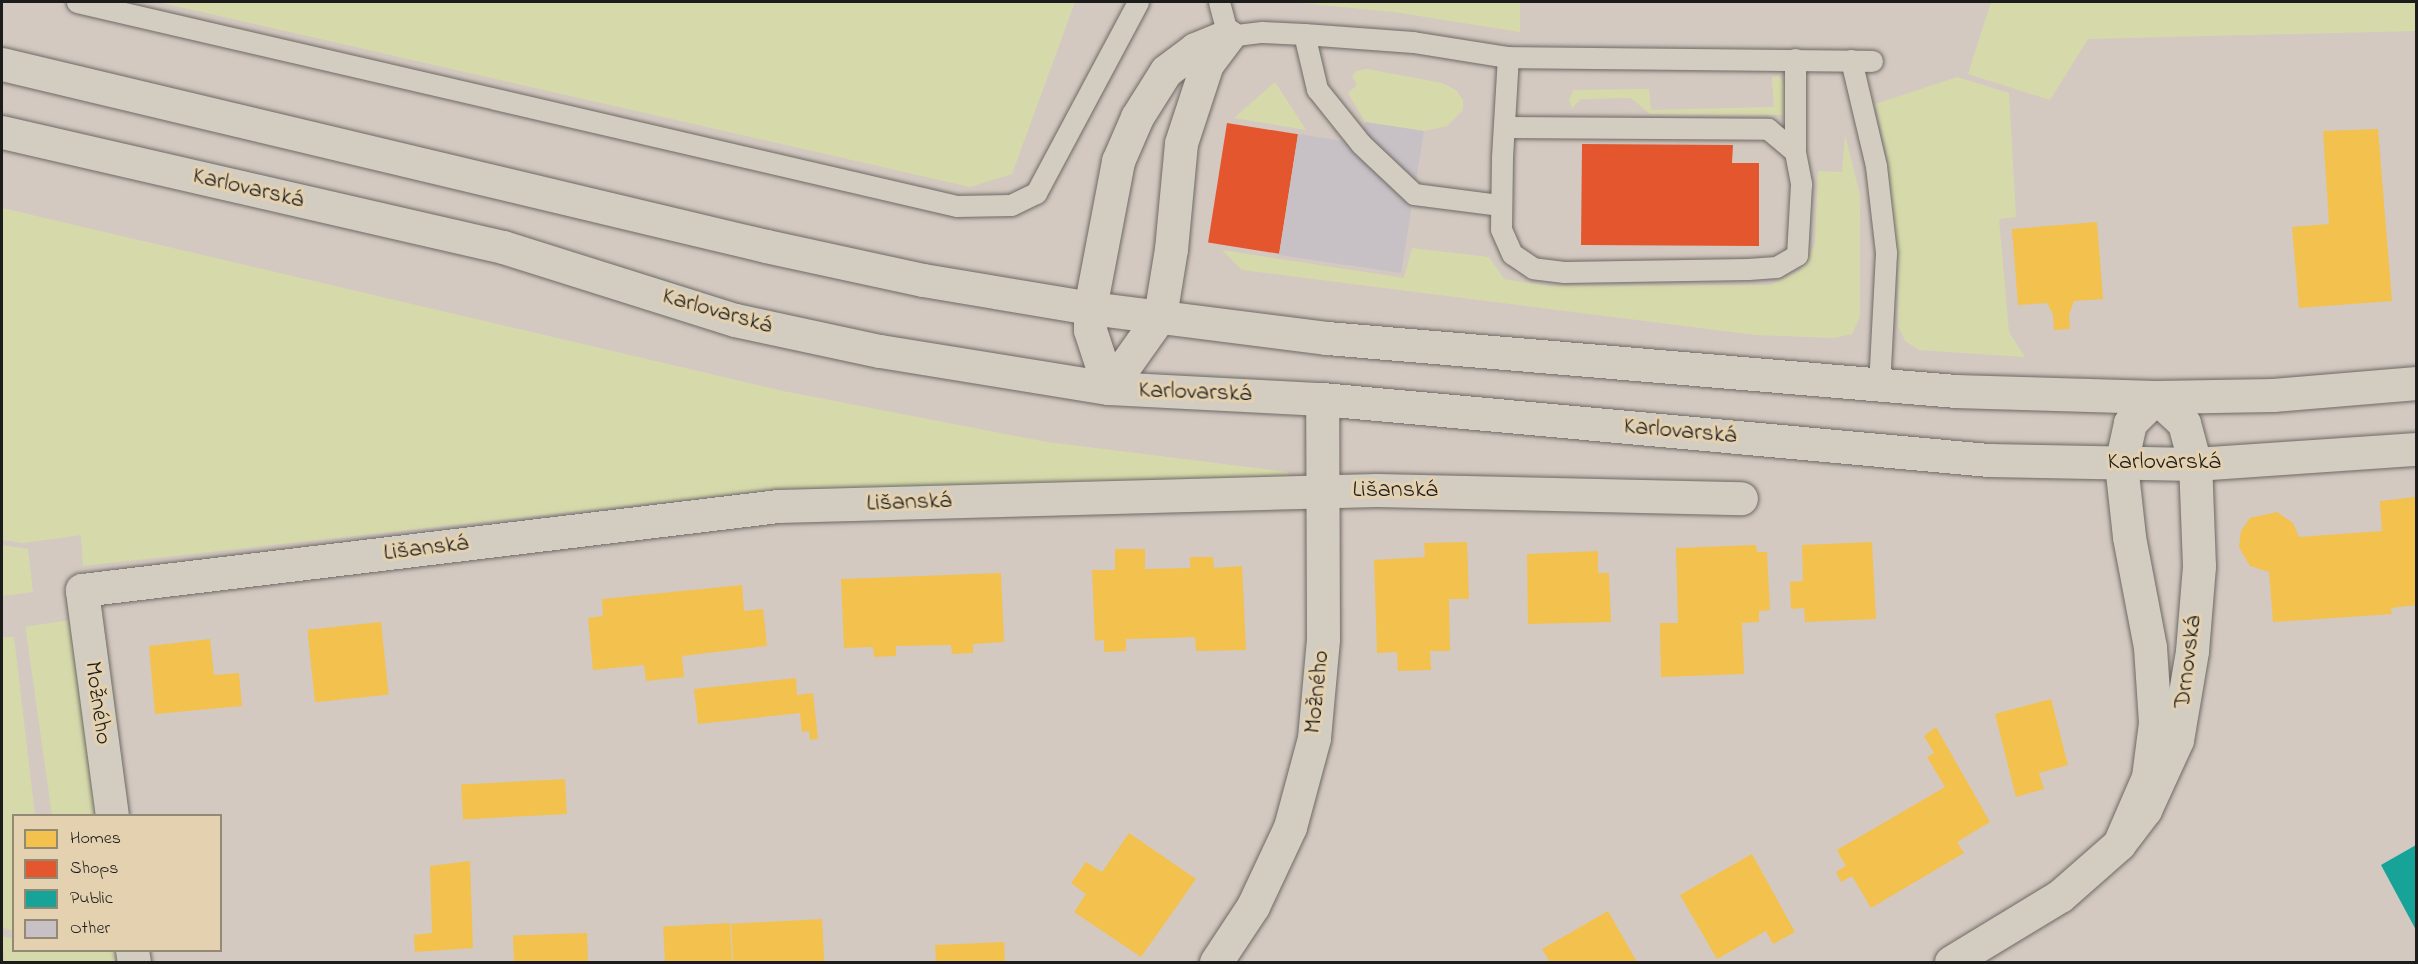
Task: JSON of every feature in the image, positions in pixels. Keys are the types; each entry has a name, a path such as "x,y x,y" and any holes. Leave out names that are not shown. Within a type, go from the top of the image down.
{"main road":[{"path":"1108,388 1090,330 1090,308 1118,161 1137,117 1166,71 1195,49 1228,36"},
{"path":"1108,388 1160,316 1171,249 1181,143 1207,64 1228,36"},
{"path":"2,64 766,246 922,280 1090,308 1327,338 1879,385 2156,397 2273,395 2416,383"},
{"name":"Karlovarská","path":"2,132 503,247 735,320 880,351 1108,388 1322,399 1989,460 2195,464 2416,449"},
{"name":"Drnovská","path":"1951,963 2060,896 2119,844 2161,780 2177,740 2185,701 2199,566 2195,464 2184,423 2156,397 2130,423 2121,464 2129,537 2150,647 2155,723 2148,777 2119,844"},
{"name":"Možného","path":"1216,963 1253,906 1290,827 1314,738 1323,639 1322,399"},
{"name":"Lišanská","path":"82,590 778,506 1323,491 1741,498"},
{"name":"Možného","path":"82,590 112,814"}],"lane":[{"path":"77,2 957,206 1011,205 1035,193 1138,2"},
{"path":"1219,2 1228,36 1262,32 1413,42 1508,57 1861,61 1886,253 1879,385"},
{"path":"1304,34 1317,89 1361,144 1414,194 1500,205"},
{"path":"1508,57 1500,205 1501,229 1512,254 1533,268 1564,272 1776,267 1797,255 1801,235 1801,184 1795,152 1795,59"},
{"path":"1504,126 1768,129 1795,152"}],"green space":[{"path":"158,2 1075,2 1012,174 970,187"},
{"path":"1289,2 1520,2 1520,32 1394,12"},
{"path":"1991,2 2416,2 2416,31 2088,39 2050,100 1968,74"},
{"path":"1367,69 1442,83 1456,90 1463,100 1463,110 1447,126 1424,131 1365,122 1348,93 1357,85 1352,77 1356,71"},
{"path":"1778,76 1788,88 1789,115 1650,114 1631,98 1581,99 1572,108 1569,100 1573,90 1649,89 1651,110 1774,107 1772,77"},
{"path":"1957,77 2009,93 2016,217 1999,219 2009,332 2025,357 1919,350 1905,341 1898,326 1898,260 1886,151 1875,104"},
{"path":"1275,82 1306,130 1234,118"},
{"path":"1845,135 1860,195 1860,317 1852,334 1834,338 1756,335 1242,270 1222,250 1404,278 1412,248 1489,257 1504,279 1549,286 1770,285 1800,271 1815,244 1818,171 1842,172"},
{"path":"2,208 783,391 1047,442 1288,472 1287,483 780,489 83,566 81,535 23,543 2,540"},
{"path":"2,545 28,549 33,592 2,596"},
{"path":"71,620 98,814 52,814 25,626"},
{"path":"2,637 14,637 35,814 12,814 12,931 2,927"},
{"path":"2,936 12,939 12,952 117,952 118,962 4,962"}],"building: Homes":[{"path":"2378,129 2392,301 2299,308 2292,227 2329,224 2323,131"},
{"path":"2097,222 2103,299 2074,301 2069,315 2070,329 2054,330 2053,314 2047,303 2018,305 2012,229"},
{"path":"2416,497 2416,605 2391,608 2392,614 2273,622 2269,572 2250,566 2239,547 2241,531 2250,518 2277,512 2293,523 2299,537 2382,531 2380,501"},
{"path":"1467,542 1469,599 1449,599 1450,651 1430,651 1431,670 1398,671 1397,652 1377,653 1374,560 1425,557 1424,543"},
{"path":"1872,542 1876,619 1805,622 1804,608 1791,609 1790,582 1803,581 1802,545"},
{"path":"1756,545 1757,552 1767,552 1770,610 1759,611 1759,622 1742,623 1744,674 1661,677 1660,623 1678,623 1676,548"},
{"path":"1115,549 1145,549 1145,569 1190,568 1190,557 1213,557 1214,568 1242,566 1246,650 1196,651 1195,637 1126,639 1126,651 1104,652 1104,640 1095,641 1092,570 1115,570"},
{"path":"1598,551 1598,573 1609,573 1611,622 1528,624 1527,554"},
{"path":"1001,573 1004,642 973,644 973,653 952,654 951,645 896,646 896,656 874,657 873,647 844,648 841,579"},
{"path":"742,585 744,611 763,609 767,646 682,656 684,677 646,681 644,665 593,670 588,618 603,616 602,599"},
{"path":"381,622 389,695 315,702 307,630"},
{"path":"210,639 214,675 239,673 242,706 155,714 149,646"},
{"path":"796,678 797,695 813,693 818,739 810,740 809,731 802,732 800,713 698,724 694,689"},
{"path":"2051,699 2068,765 2039,773 2044,789 2016,797 1995,714"},
{"path":"1936,727 1990,822 1957,842 1964,853 1871,908 1852,876 1841,882 1836,872 1846,866 1837,850 1945,787 1927,757 1934,753 1924,736"},
{"path":"565,779 567,814 463,819 461,784"},
{"path":"1129,833 1196,879 1141,957 1074,912 1086,894 1071,883 1086,862 1102,872"},
{"path":"1752,854 1795,932 1773,944 1766,931 1717,959 1680,895"},
{"path":"470,861 473,948 415,952 414,935 432,933 430,866"},
{"path":"1608,911 1637,962 1550,962 1542,949"},
{"path":"822,919 824,962 733,962 731,924"},
{"path":"730,923 732,962 665,962 663,927"},
{"path":"587,933 588,962 514,962 513,936"},
{"path":"1004,942 1005,962 936,962 935,945"}],"building: Shops":[{"path":"1227,123 1298,134 1279,254 1208,243"},
{"path":"1582,144 1733,145 1732,163 1759,163 1759,246 1581,245"}],"building: Public":[{"path":"2416,845 2416,930 2381,865"}],"building: Other":[{"path":"1365,122 1424,131 1401,273 1279,255 1298,134 1361,144"}]}
